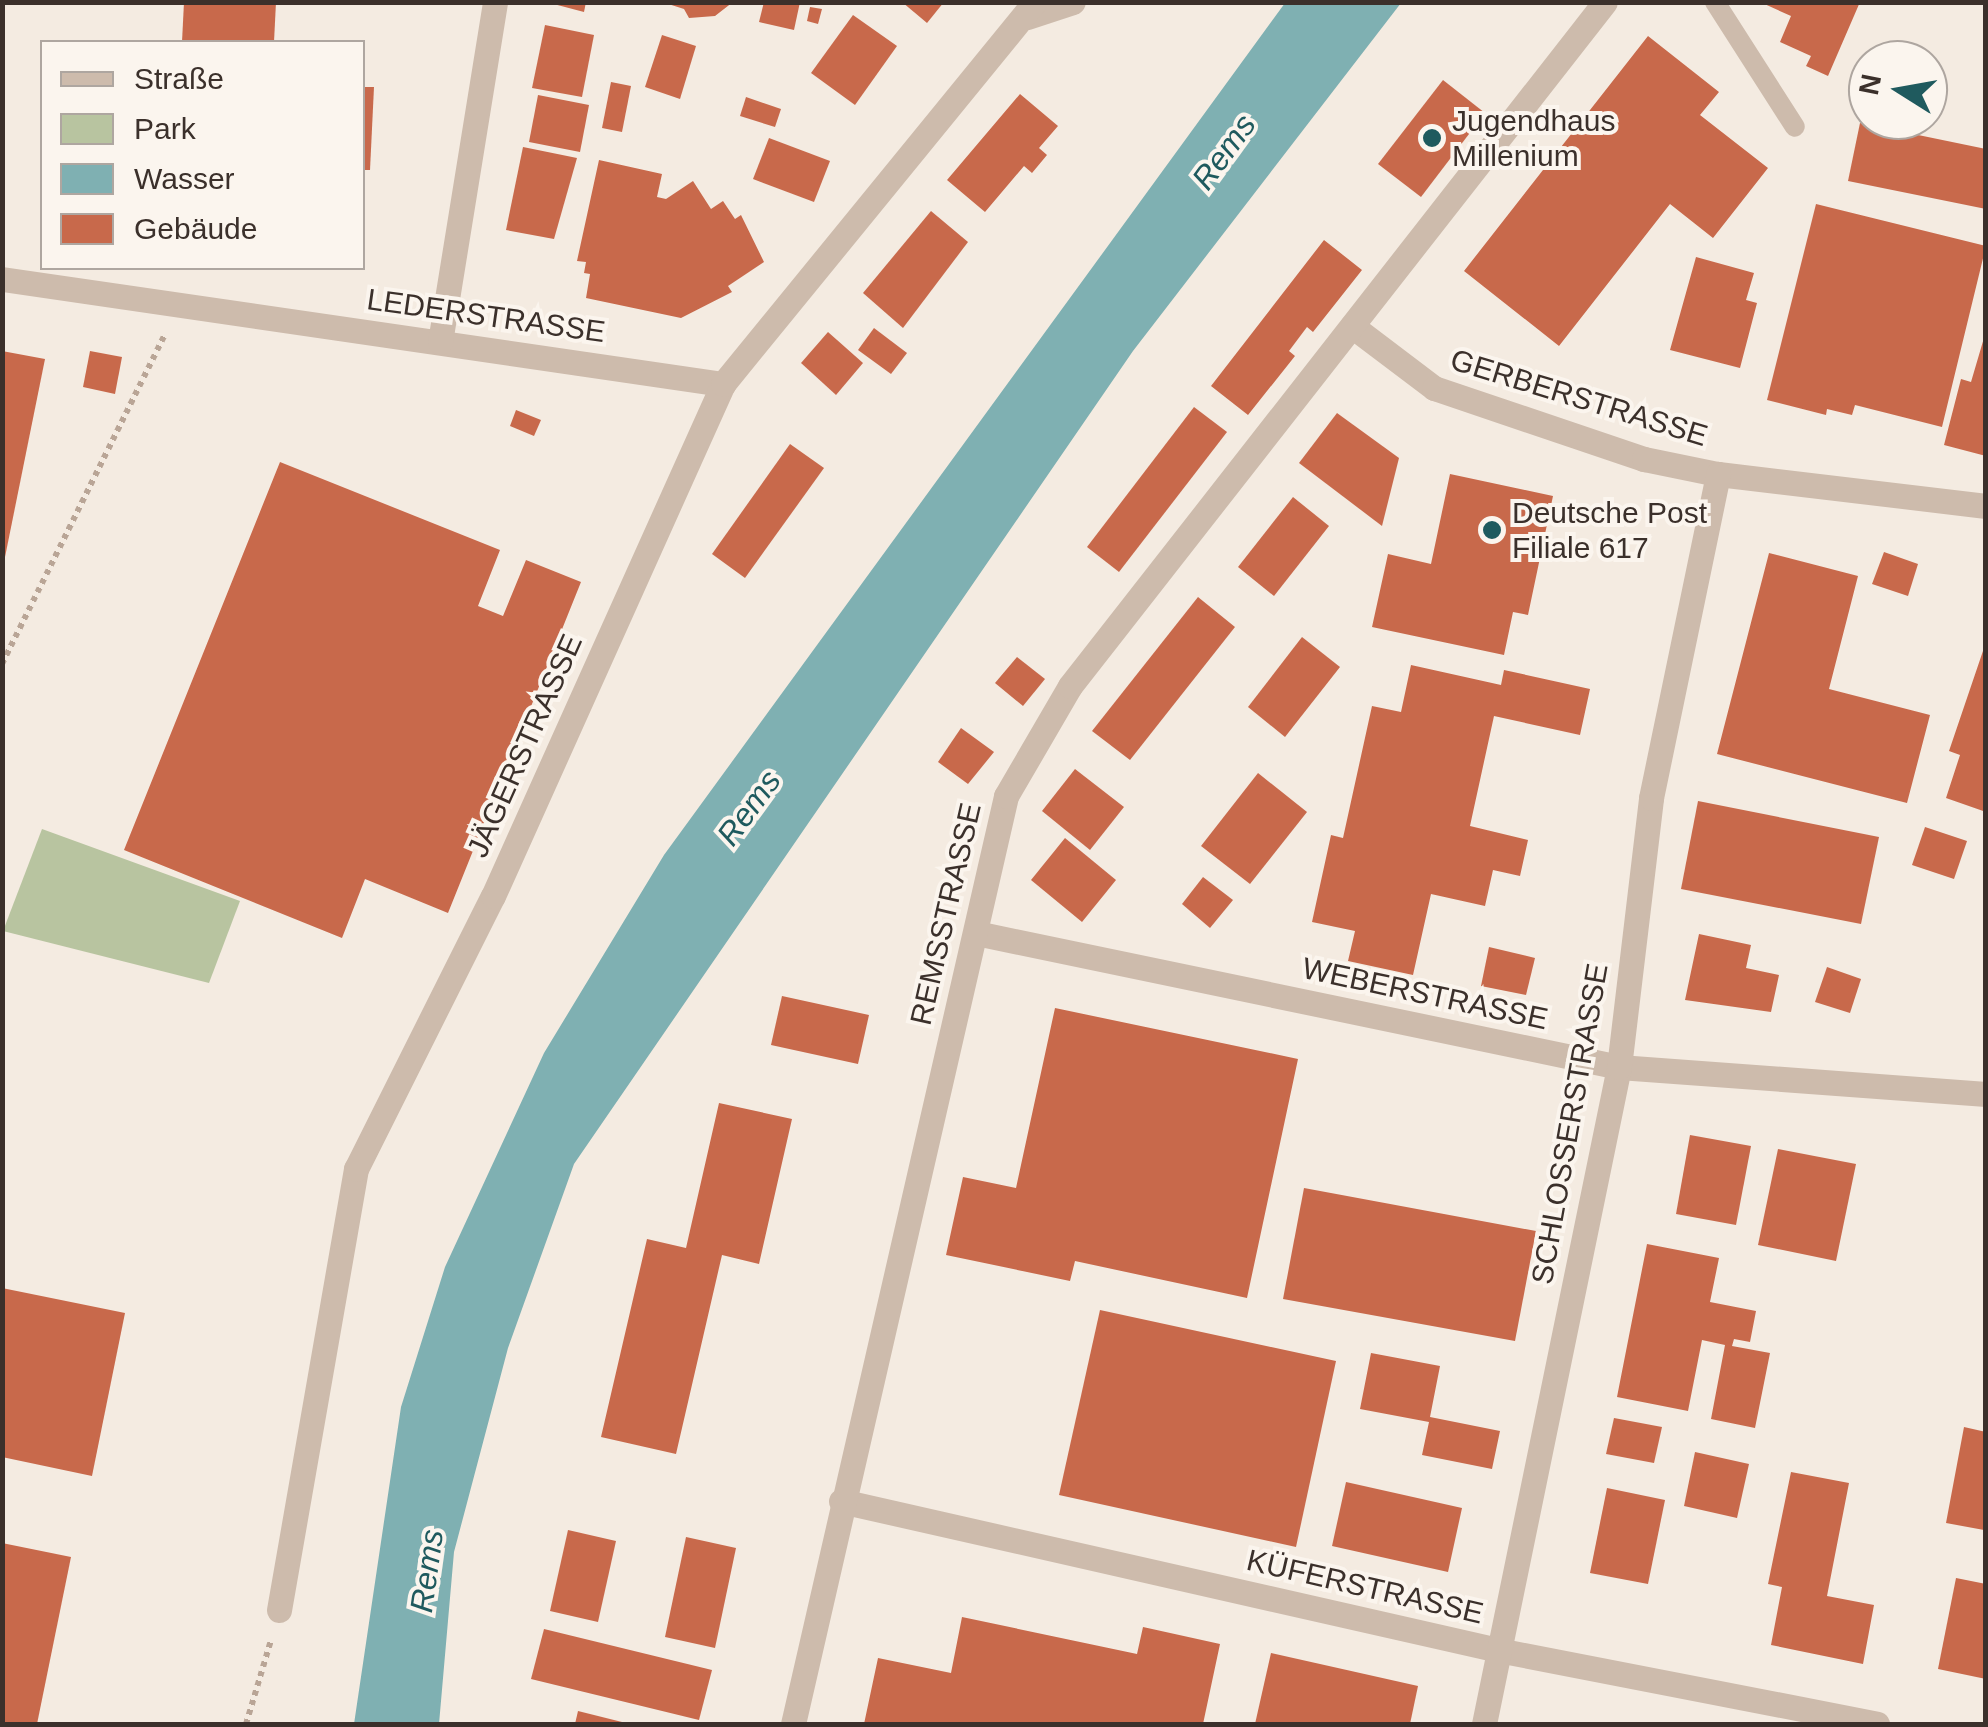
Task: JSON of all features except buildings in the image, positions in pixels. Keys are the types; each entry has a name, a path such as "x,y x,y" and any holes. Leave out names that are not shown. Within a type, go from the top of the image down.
{"street":[{"path":"440,342 495,2"},
{"path":"1030,10 1074,2"},
{"name":"REMSSTRASSE","path":"793,1724 841,1501 1006,796 1070,686 1606,2"},
{"name":"JÄGERSTRASSE","path":"279,1610 356,1169 493,896 722,384 1030,10"},
{"name":"LEDERSTRASSE","path":"2,280 722,384"},
{"name":"GERBERSTRASSE","path":"1352,326 1434,388 1644,459 1718,474 1986,506"},
{"name":"SCHLOSSERSTRASSE","path":"1484,1724 1503,1652 1619,1068 1651,798 1718,474"},
{"name":"WEBERSTRASSE","path":"976,933 1619,1068 1986,1094"},
{"name":"KÜFERSTRASSE","path":"841,1501 1503,1652 1877,1724"}],"lane":[{"path":"1715,2 1795,127"}],"path":[{"path":"2,664 178,306"},
{"path":"246,1724 279,1610"}],"green space":[{"path":"42,829 240,901 209,983 3,931"}],"water":[{"name":"Rems","path":"1285,3 1401,3 1133,351 574,1164 508,1348 454,1552 439,1724 354,1724 401,1407 445,1267 544,1053 664,855"}],"place":[{"name":"Jugendhaus Millenium","path":"1432,138"},
{"name":"Deutsche Post Filiale 617","path":"1492,530"}]}
